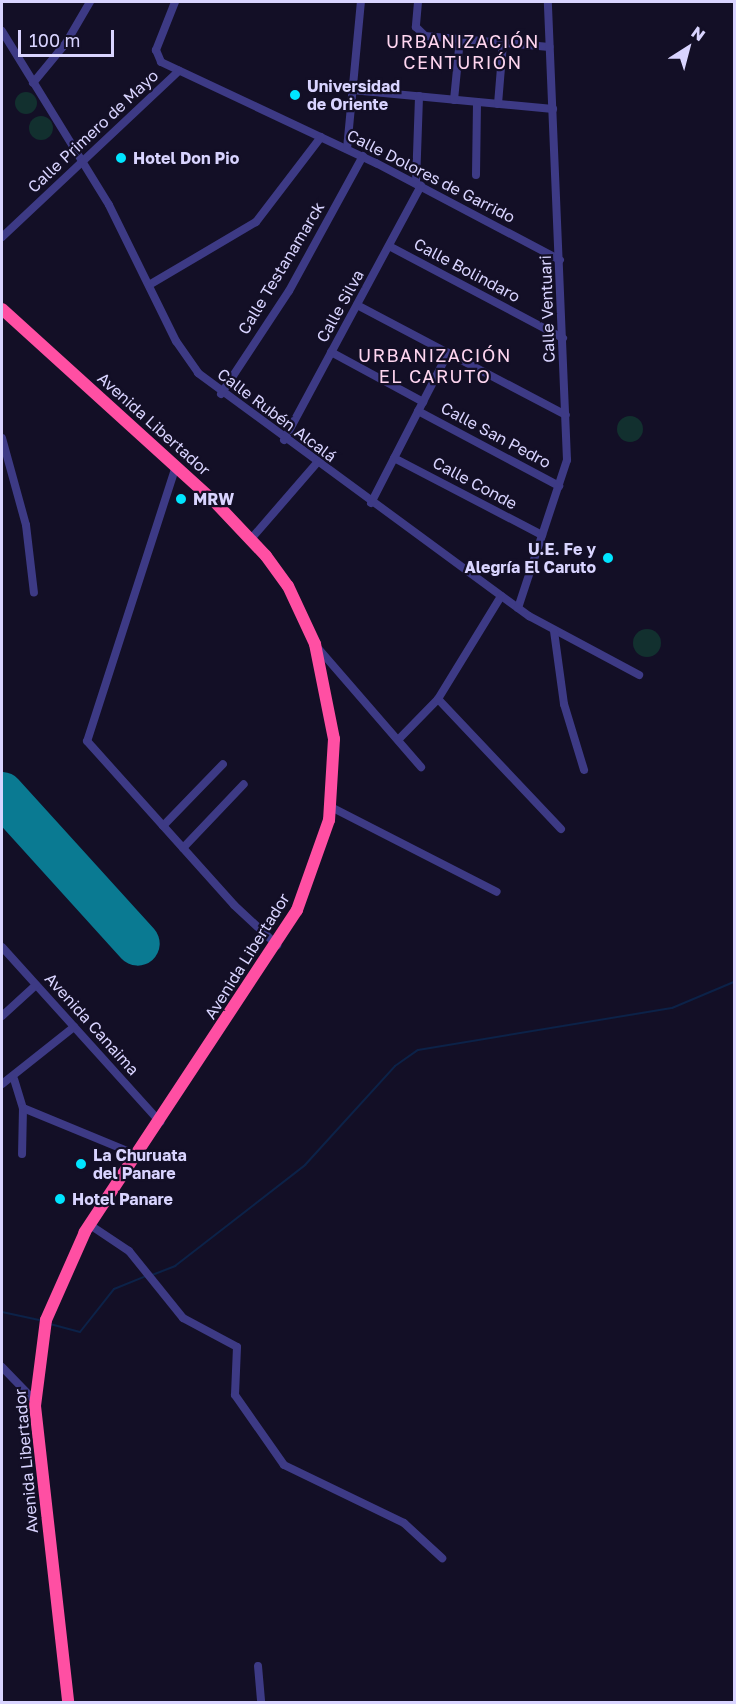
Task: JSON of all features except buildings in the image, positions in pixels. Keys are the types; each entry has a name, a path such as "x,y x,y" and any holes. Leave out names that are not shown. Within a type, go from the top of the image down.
{"highway":[{"name":"Avenida Libertador","path":"2,309 176,466 251,539 288,586 315,644 333,723 331,807 311,879 277,945 90,1225 49,1309 35,1401 68,1702"}],"street":[{"path":"33,83 66,43 90,2"},
{"name":"Calle Dolores de Garrido","path":"174,2 157,58 179,71 363,156 560,260"},
{"path":"347,149 361,2"},
{"path":"418,2 419,33 550,47"},
{"name":"Calle Ventuari","path":"518,608 567,460 548,2"},
{"name":"Calle Rubén Alcalá","path":"2,31 82,161 190,364 221,394 518,608 554,631 639,675"},
{"path":"454,100 460,39"},
{"path":"498,104 503,43"},
{"name":"Calle Primero de Mayo","path":"2,237 179,71"},
{"path":"352,90 553,109"},
{"path":"418,184 419,96"},
{"path":"476,175 477,102"},
{"path":"149,285 248,229 321,136"},
{"name":"Calle Testanamarck","path":"221,394 289,291 363,156"},
{"name":"Calle Silva","path":"284,440 389,246 418,184"},
{"name":"Calle Bolindaro","path":"389,246 563,338"},
{"path":"357,305 566,415"},
{"name":"Calle San Pedro","path":"331,352 423,402"},
{"path":"371,503 448,353"},
{"name":"Calle San Pedro","path":"418,411 559,486"},
{"path":"2,438 26,525 34,593"},
{"name":"Calle Conde","path":"394,458 542,535"},
{"path":"251,539 316,464"},
{"path":"176,466 87,741 183,848 277,945"},
{"path":"398,740 438,699 501,596"},
{"path":"554,631 564,704 584,770"},
{"path":"315,644 421,766"},
{"path":"438,699 561,829"},
{"path":"163,826 223,764"},
{"path":"183,848 244,784"},
{"path":"331,807 497,892"},
{"name":"Avenida Canaima","path":"2,947 160,1122"},
{"path":"2,1016 36,985"},
{"path":"2,1084 14,1079 74,1027"},
{"path":"14,1079 23,1108 22,1154"},
{"path":"23,1108 137,1155"},
{"path":"90,1225 151,1275 183,1318 237,1347 235,1395 284,1465 405,1523 442,1558"},
{"path":"2,1367 35,1401"},
{"path":"258,1666 261,1702"}],"green space":[{"path":"26,92 34,95 37,103 34,111 26,114 18,111 15,103 18,95"},
{"path":"36,116 46,116 53,123 53,133 46,140 36,140 29,133 29,123"},
{"path":"630,416 639,420 643,429 639,438 630,442 621,438 617,429 621,420"},
{"path":"647,629 657,633 661,643 657,653 647,657 637,653 633,643 637,633"}],"waterway":[{"path":"152,1275 175,1266 305,1165 395,1066 418,1050 672,1008 734,982"},
{"path":"50,1324 80,1332 114,1289 147,1276"},
{"path":"2,1312 39,1320"}],"runway":[{"path":"2,794 138,944"}],"place":[{"name":"Universidad de Oriente","path":"295,95"},
{"name":"Hotel Don Pio","path":"121,158"},
{"name":"MRW","path":"181,499"},
{"name":"U.E. Fe y Alegría El Caruto","path":"608,558"},
{"name":"La Churuata del Panare","path":"81,1164"},
{"name":"Hotel Panare","path":"60,1199"}],"district":[{"name":"URBANIZACIÓN CENTURIÓN","path":"463,52"},
{"name":"URBANIZACIÓN EL CARUTO","path":"435,366"}]}
